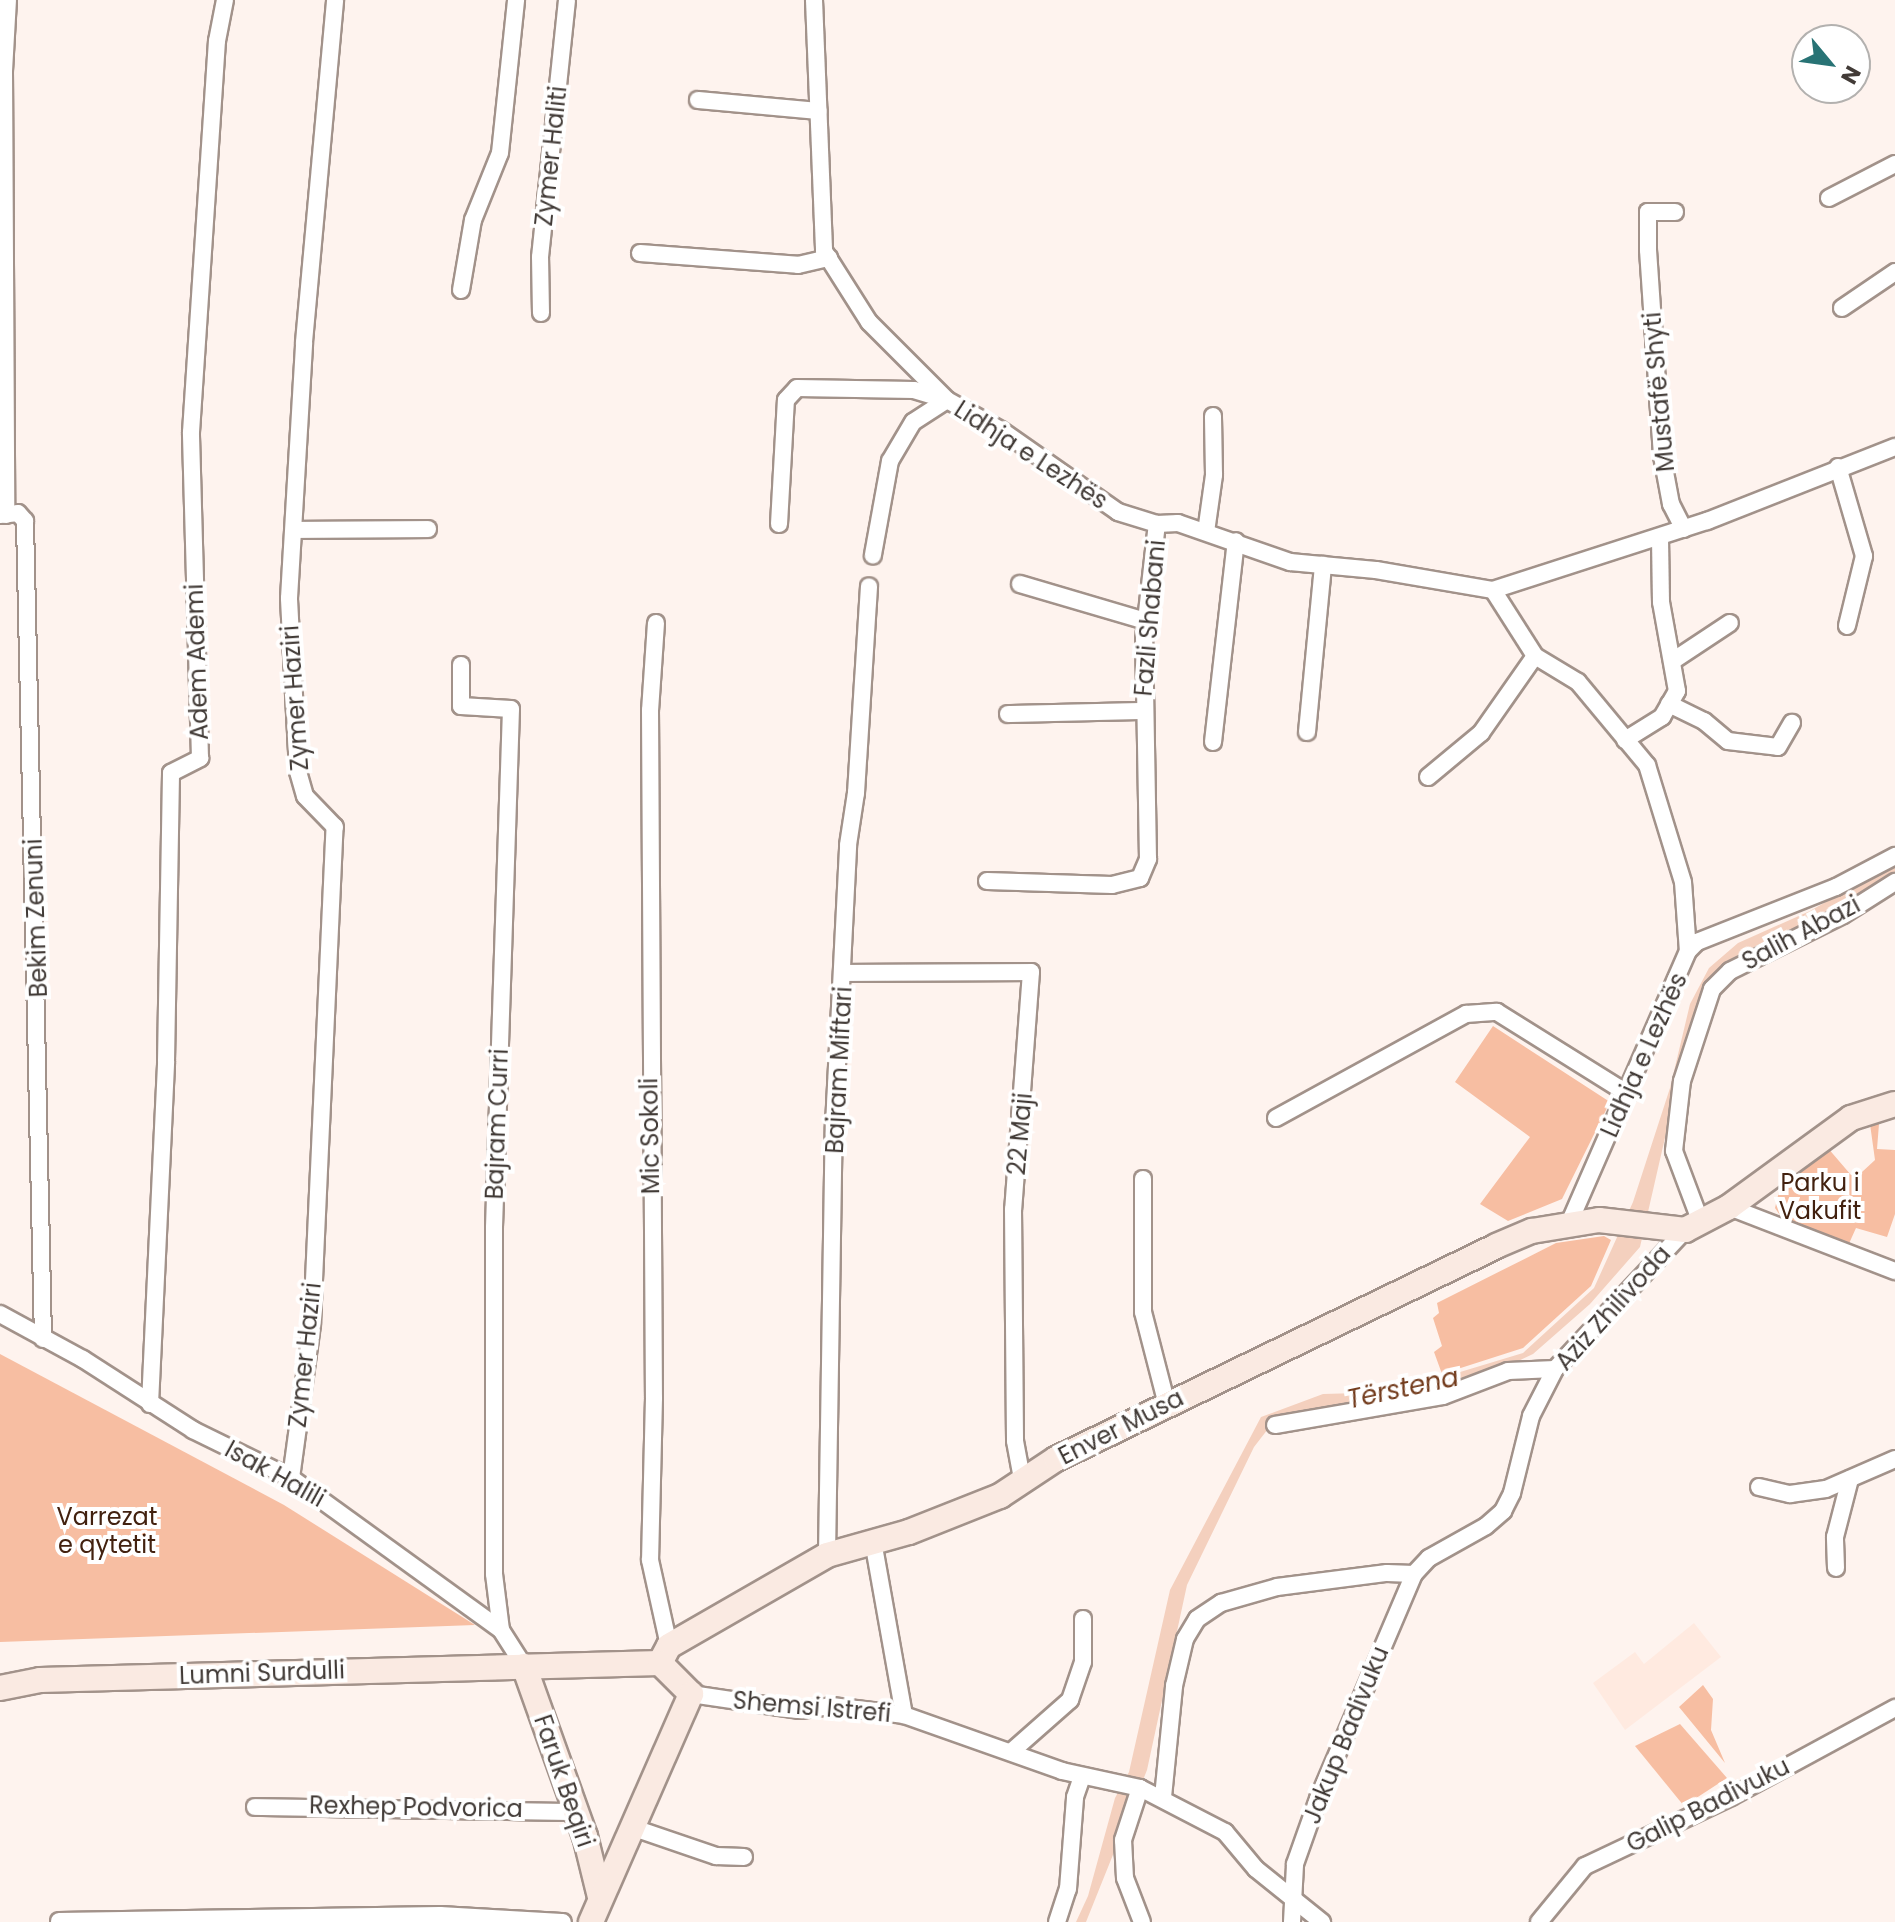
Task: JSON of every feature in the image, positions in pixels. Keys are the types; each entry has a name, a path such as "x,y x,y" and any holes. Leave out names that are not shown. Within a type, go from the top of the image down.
{"street":[{"path":"3,515 2,71 8,0"},
{"name":"Adem Ademi","path":"150,1404 166,1077 171,773 200,758 191,432 217,41 225,0"},
{"name":"Zymer Haziri","path":"291,1478 312,1324 335,827 305,796 295,753 289,598 304,342 335,0"},
{"path":"461,290 473,220 500,153 516,0"},
{"name":"Zymer Haliti","path":"541,313 540,257 567,0"},
{"name":"Lidhja e Lezhës","path":"814,0 824,251 869,322 947,400 1001,430 1118,512 1157,524 1178,523 1290,562 1493,590 1535,656 1578,682 1647,765 1659,795 1683,882 1688,951 1569,1223"},
{"path":"698,100 819,111"},
{"path":"1829,198 1895,164"},
{"name":"Mustafë Shyti","path":"1675,212 1648,212 1648,250 1662,456 1671,504 1684,529"},
{"path":"640,253 798,265 829,258"},
{"path":"1842,308 1895,272"},
{"path":"779,524 786,400 797,388 914,390 947,400"},
{"path":"873,555 890,461 913,422 947,400"},
{"path":"1206,532 1214,475 1213,416"},
{"path":"1493,590 1684,529 1895,447"},
{"path":"1838,467 1864,556 1847,626"},
{"name":"Bekim Zenuni","path":"3,515 18,513 25,521 43,1339"},
{"name":"Fazli Shabani","path":"987,881 1112,885 1140,878 1148,859 1143,711 1157,524"},
{"path":"294,530 428,529"},
{"path":"1625,740 1647,730 1677,691 1674,660 1661,602 1660,537"},
{"path":"1213,742 1236,541"},
{"path":"1307,732 1323,565"},
{"path":"1020,584 1149,622"},
{"name":"Bajram Miftari","path":"827,1555 834,1125 848,845 856,793 869,586"},
{"name":"Mic Sokoli","path":"656,623 650,710 654,1398 650,1560 665,1655"},
{"path":"1674,660 1730,623"},
{"path":"1428,777 1481,733 1535,656"},
{"name":"Bajram Curri","path":"461,665 461,706 511,709 494,1183 494,1574 501,1630"},
{"path":"1669,704 1704,721 1728,741 1778,747 1792,723"},
{"name":"Fazli Shabani","path":"1008,714 1143,711"},
{"path":"1688,951 1697,942 1836,887 1895,856"},
{"name":"Salih Abazi","path":"1693,1225 1674,1151 1682,1081 1712,989 1730,971 1843,915 1895,882"},
{"name":"22 Maji","path":"844,973 1031,972 1013,1209 1015,1441 1023,1484"},
{"path":"1276,1118 1466,1014 1497,1012 1628,1094"},
{"path":"1693,1225 1729,1207 1851,1118 1895,1104"},
{"path":"1143,1179 1143,1312 1167,1405"},
{"path":"1729,1207 1895,1271"},
{"name":"Enver Musa","path":"665,1655 827,1555 909,1532 1023,1484 1056,1459 1496,1246 1569,1223 1599,1220 1693,1225"},
{"name":"Aziz Zhilivoda","path":"1414,1574 1429,1558 1486,1526 1503,1511 1512,1493 1531,1416 1555,1369 1693,1225"},
{"name":"Isak Halili","path":"0,1314 150,1404 291,1478 501,1630 524,1666"},
{"path":"1275,1425 1443,1396 1508,1371 1555,1369"},
{"path":"1759,1487 1790,1494 1850,1479 1895,1459"},
{"path":"1836,1568 1835,1537 1850,1479"},
{"path":"873,1541 904,1715"},
{"path":"1163,1797 1174,1686 1185,1639 1197,1619 1221,1603 1277,1587 1387,1573 1414,1574"},
{"name":"Jakup Badivuku","path":"1292,1922 1295,1864 1318,1799 1414,1574"},
{"path":"1011,1752 1070,1700 1083,1662 1083,1619"},
{"path":"524,1666 665,1655 691,1694"},
{"name":"Lumni Surdulli","path":"0,1688 40,1680 524,1666"},
{"name":"Faruk Beqiri","path":"524,1666 585,1836 600,1897"},
{"name":"Shemsi Istrefi","path":"691,1694 800,1710 832,1706 904,1715 1082,1777 1140,1788 1163,1797 1225,1832 1256,1869 1322,1922"},
{"name":"Faruk Beqiri","path":"591,1922 691,1694"},
{"name":"Galip Badivuku","path":"1539,1922 1585,1866 1731,1797 1895,1708"},
{"path":"1057,1922 1068,1889 1075,1797 1082,1777"},
{"path":"1140,1788 1123,1840 1125,1878 1142,1922"},
{"name":"Rexhep Podvorica","path":"255,1807 576,1812"},
{"path":"585,1836 615,1848 631,1836 716,1856 744,1857"},
{"path":"59,1921 440,1915 563,1922"}],"shaded area":[{"path":"1895,862 1895,878 1837,914 1714,974 1691,1024 1640,1247 1590,1304 1533,1354 1485,1377 1406,1402 1275,1420 1254,1447 1187,1585 1147,1770 1086,1922 1076,1922 1088,1896 1115,1798 1129,1772 1170,1590 1261,1417 1323,1394 1394,1392 1523,1353 1594,1288 1633,1202 1670,1088 1690,1004 1709,968 1738,943 1810,911"},
{"path":"1694,1623 1721,1657 1625,1730 1593,1683 1635,1652 1644,1664"}],"green space":[{"path":"1493,1026 1610,1102 1562,1199 1508,1221 1480,1204 1530,1137 1455,1082"},
{"name":"Parku i Vakufit","path":"1870,1124 1879,1124 1877,1149 1895,1150 1895,1214 1887,1237 1856,1228 1847,1248 1784,1221 1775,1208 1782,1179 1827,1147 1851,1175 1862,1172 1875,1160"},
{"path":"1604,1236 1611,1240 1591,1286 1523,1348 1442,1374 1434,1352 1442,1346 1433,1318 1439,1313 1437,1303 1556,1243"},
{"name":"Varrezat e qytetit","path":"0,1354 284,1505 475,1625 0,1642"},
{"path":"1703,1685 1713,1699 1711,1730 1725,1763 1679,1707"},
{"path":"1680,1724 1727,1778 1684,1806 1635,1746"}],"water label":[{"name":"Tërstena","path":"1403,1389"}]}
